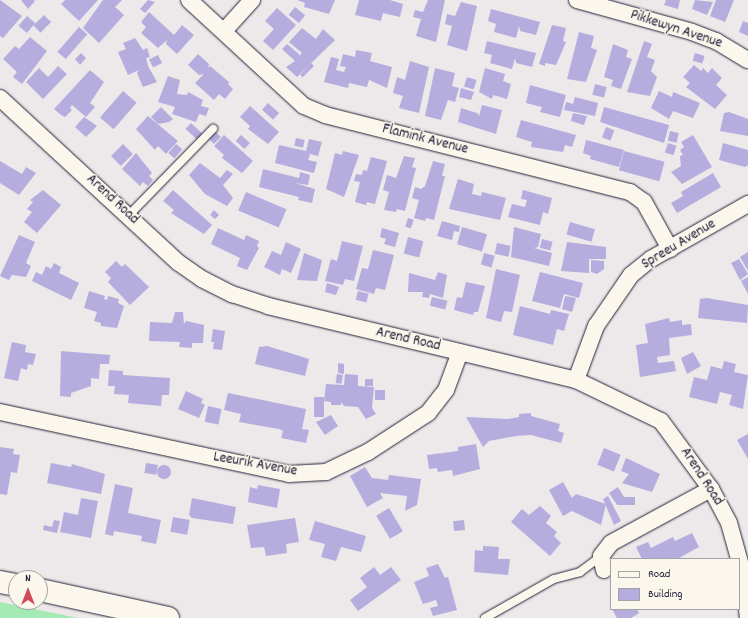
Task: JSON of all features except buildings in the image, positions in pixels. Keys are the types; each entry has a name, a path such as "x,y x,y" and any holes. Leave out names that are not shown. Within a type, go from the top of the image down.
{"street":[{"name":"Flamink Avenue","path":"189,0 224,31 295,99 316,112 630,192 644,202 670,248"},
{"path":"224,31 252,0"},
{"name":"Pikkewyn Avenue","path":"577,0 692,32 716,41 748,60"},
{"name":"Arend Road","path":"0,98 179,262 202,279 232,294 268,306 576,380 661,421 711,490 730,523 738,548 739,558"},
{"name":"Spreeu Avenue","path":"576,380 585,348 616,294 631,275 670,248 748,204"},
{"name":"Leeurik Avenue","path":"0,412 289,474 326,472 368,452 428,413 446,390 460,352"},
{"path":"603,563 611,543 711,490"},
{"name":"Arend Road","path":"740,562 748,617"},
{"path":"48,592 168,618"}],"lane":[{"path":"128,216 213,129"},
{"path":"485,618 554,579 580,572 603,563"}],"green space":[{"path":"0,602 8,604 8,610 39,610 78,618 0,618"}]}
